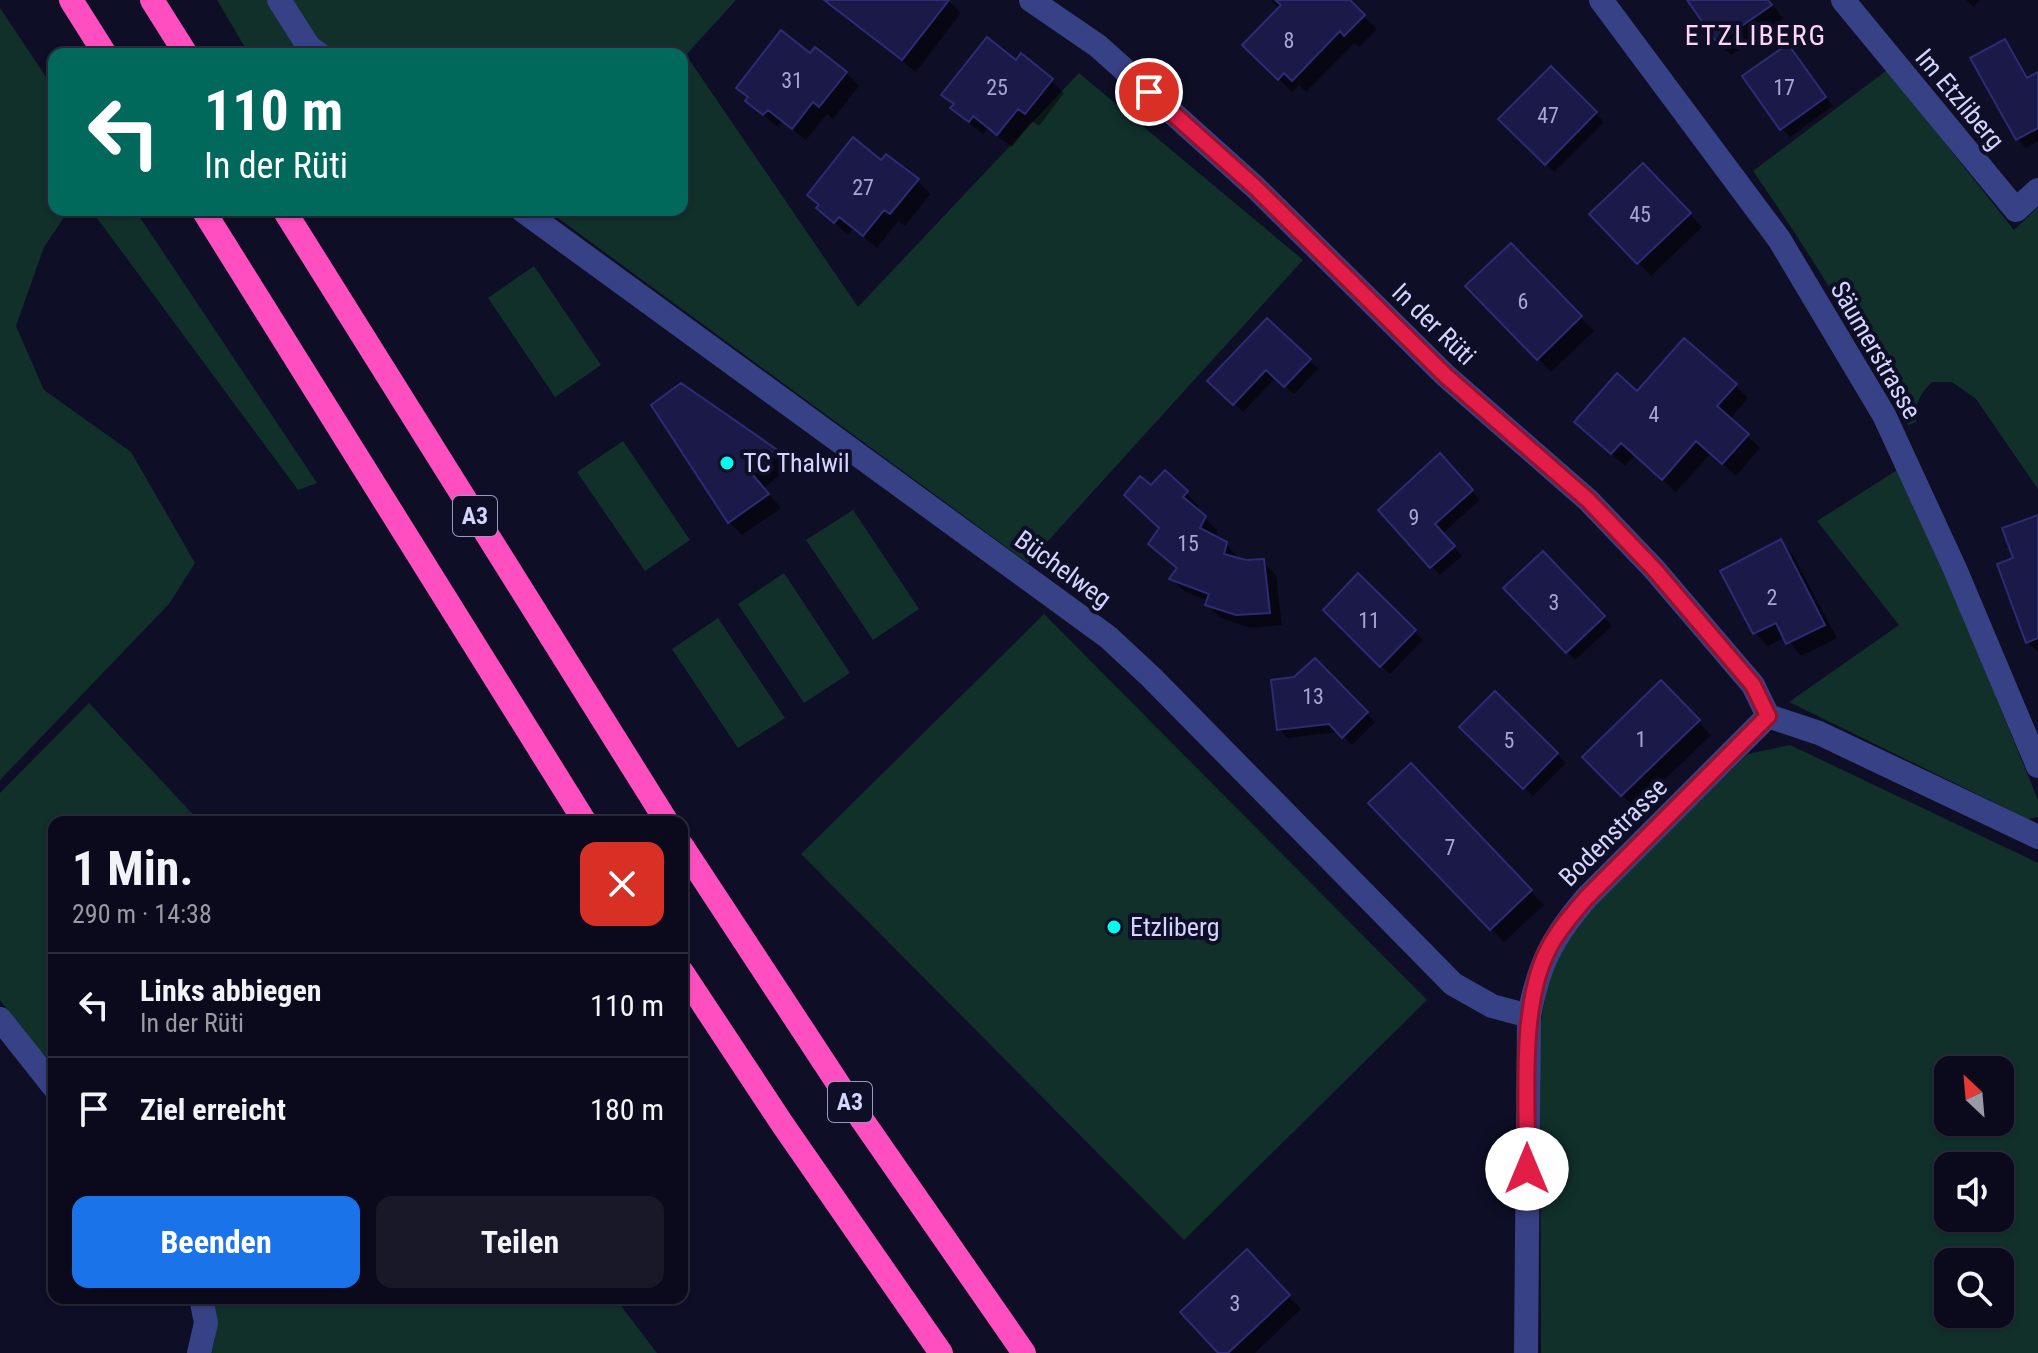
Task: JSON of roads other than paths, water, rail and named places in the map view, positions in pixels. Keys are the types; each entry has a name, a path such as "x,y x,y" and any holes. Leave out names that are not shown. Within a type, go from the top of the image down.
{"highway":[{"path":"71,0 101,48"},
{"path":"152,0 182,48"},
{"path":"207,216 581,816"},
{"name":"A3","path":"288,216 663,816"},
{"name":"A3","path":"688,855 856,1111 1024,1353"},
{"path":"688,981 941,1353"}],"street":[{"path":"279,0 310,48"},
{"name":"In der Rüti","path":"1031,0 1098,46 1255,187 1446,376 1588,500 1654,569 1753,685 1768,716"},
{"name":"Säumerstrasse","path":"1601,0 1779,239 1884,415 1955,569 2038,766"},
{"name":"Im Etzliberg","path":"1843,0 2016,210 2038,190"},
{"name":"Büchelweg","path":"530,216 1108,637 1453,984 1492,1006 1529,1016"},
{"path":"1768,716 1819,733 2038,837"},
{"name":"Bodenstrasse","path":"1526,1353 1529,1016 1535,984 1548,949 1563,924 1587,897 1768,716"},
{"path":"0,1019 48,1079"},
{"path":"199,1353 206,1323 202,1304"}],"place":[{"name":"TC Thalwil","path":"727,463"},
{"name":"Etzliberg","path":"1114,927"}],"district":[{"name":"ETZLIBERG","path":"1756,35"}]}
